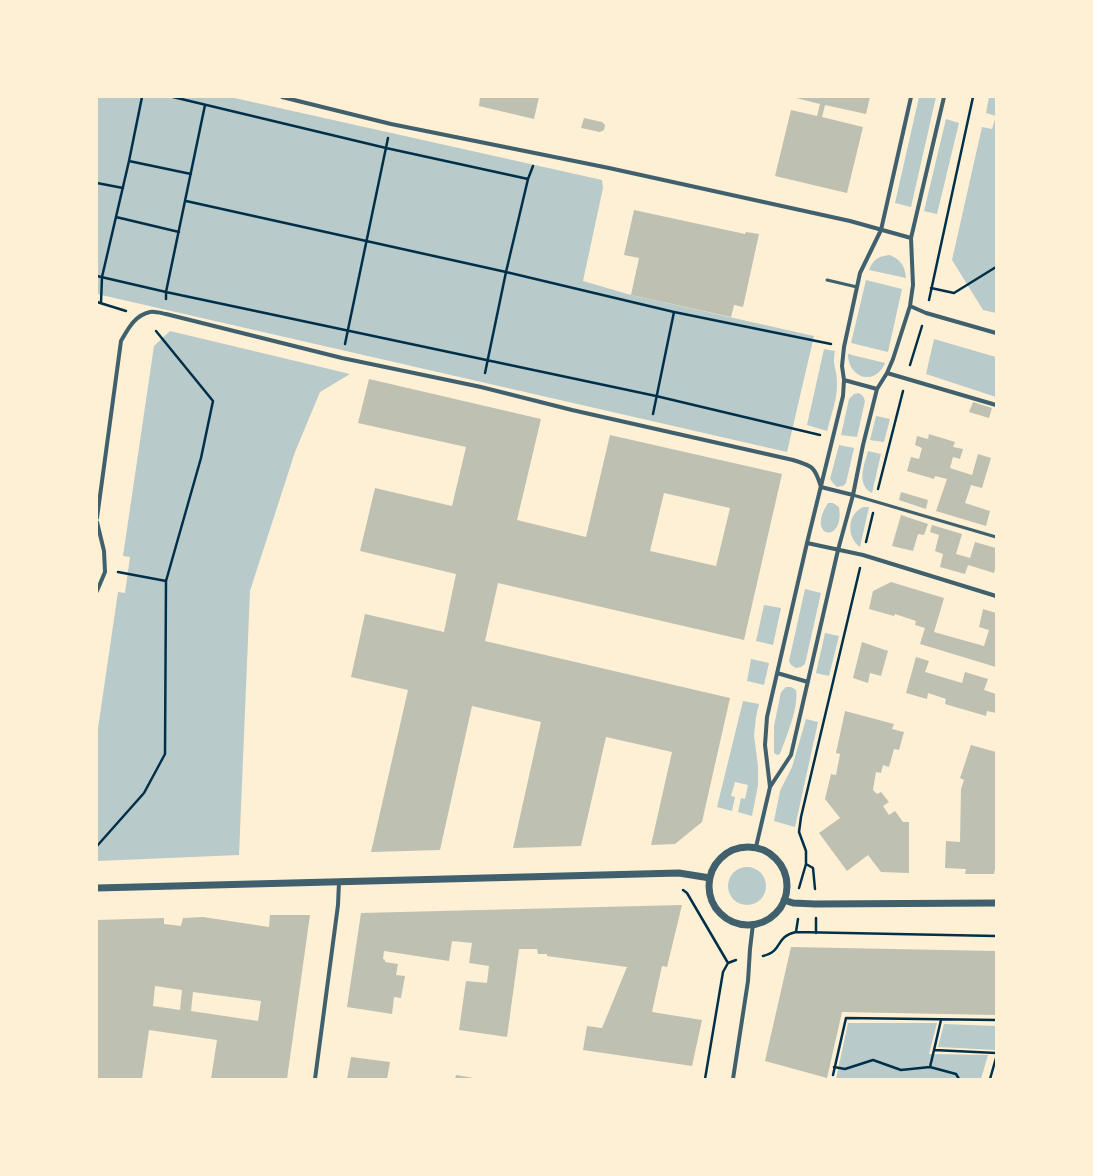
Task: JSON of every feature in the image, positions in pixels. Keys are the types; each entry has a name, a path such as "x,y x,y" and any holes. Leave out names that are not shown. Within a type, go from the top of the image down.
{"street":[{"path":"282,97 391,124 537,153 842,219 910,238"},
{"path":"756,847 770,787 765,744 767,717 843,396 844,380 842,366 844,347 860,274 881,230 911,97"},
{"path":"770,787 791,755 877,389 887,373 893,359 910,306 912,285 910,238 944,97"},
{"path":"910,306 926,313 996,334"},
{"path":"97,518 121,341 133,322 140,316 150,312 166,314 342,358 481,387 572,410 809,465 818,477 821,487"},
{"path":"887,373 996,405"},
{"path":"844,380 877,389"},
{"path":"821,487 853,495"},
{"path":"97,522 104,551 105,572 97,591"},
{"path":"807,543 864,555 996,596"},
{"path":"777,673 808,682"},
{"path":"745,847 756,847 767,852 776,859 782,868 786,878 784,900 779,909 772,916 763,921 754,924 738,923 723,916 716,908 711,899 709,888 710,878 714,866 722,856 732,850 745,847"},
{"path":"97,888 679,873 710,878"},
{"path":"315,1079 338,905 339,882"},
{"path":"784,900 793,903 815,904 996,904"},
{"path":"733,1079 748,981 750,949 754,924"}],"lane":[{"path":"827,280 857,287"},
{"path":"853,495 996,537"}],"path":[{"path":"101,303 102,277 142,97"},
{"path":"173,97 386,148 528,179"},
{"path":"799,884 806,864 806,851 799,832 801,817 864,555 875,502 906,379 932,288 973,97"},
{"path":"166,314 166,292 205,104"},
{"path":"342,358 391,124"},
{"path":"481,387 528,179 537,153"},
{"path":"129,161 191,174"},
{"path":"97,183 123,188"},
{"path":"186,201 506,272 674,312 836,345"},
{"path":"116,217 179,232"},
{"path":"932,288 954,293 996,267"},
{"path":"97,276 347,331 656,396 826,436"},
{"path":"97,302 140,316"},
{"path":"650,428 674,312"},
{"path":"97,846 144,794 165,754 166,581 201,458 213,401 156,331"},
{"path":"115,572 166,581"},
{"path":"806,864 813,868 815,892"},
{"path":"680,889 687,893 728,963"},
{"path":"796,932 798,915"},
{"path":"816,915 816,933"},
{"path":"759,957 774,952 782,939 796,932 996,936"},
{"path":"705,1079 723,972 728,963 738,960"},
{"path":"833,1075 846,1018 996,1020"},
{"path":"930,1067 941,1020"},
{"path":"934,1050 996,1053"},
{"path":"990,1079 996,1058"},
{"path":"834,1067 845,1069 873,1060 901,1070 930,1067 956,1074 959,1079"}],"shaded area":[{"path":"97,97 230,97 602,180 603,188 583,281 631,295 814,336 787,452 97,294"},
{"path":"919,97 936,97 911,207 895,203"},
{"path":"989,97 996,97 996,116 986,113"},
{"path":"996,116 996,313 983,310 952,260 982,127 992,129"},
{"path":"946,119 959,123 937,214 924,211"},
{"path":"890,255 902,264 905,270 906,278 869,270 872,263 877,259"},
{"path":"866,280 902,289 888,352 851,343"},
{"path":"170,331 350,374 320,392 295,452 250,591 239,855 98,861 97,735 118,592 125,593 130,557 123,556 154,346"},
{"path":"934,339 996,357 996,397 926,374"},
{"path":"824,349 835,351 834,364 837,378 835,400 827,431 807,425"},
{"path":"848,354 885,363 881,370 875,375 869,377 863,376 857,374 852,369"},
{"path":"859,393 863,396 865,401 857,437 841,435 849,399 854,394"},
{"path":"876,416 890,419 884,442 870,440"},
{"path":"839,445 854,448 846,483 843,486 837,487 830,479"},
{"path":"868,451 881,454 872,493 864,485 862,474"},
{"path":"828,503 833,503 839,507 837,527 832,532 823,530 821,524 822,515"},
{"path":"864,507 869,507 860,547 855,543 852,537 850,526 854,514"},
{"path":"805,589 821,593 805,664 796,668 791,665 789,661"},
{"path":"764,605 781,608 773,645 756,641"},
{"path":"825,633 839,636 829,676 816,673"},
{"path":"751,659 769,663 764,685 747,681"},
{"path":"786,687 791,687 796,690 796,705 780,754 777,755 774,753 774,726 781,692"},
{"path":"743,701 759,704 754,735 758,766 758,785 752,816 738,812 741,798 745,799 748,785 735,782 731,796 735,797 732,811 717,807"},
{"path":"806,719 818,722 795,827 774,821 780,791 792,767"},
{"path":"743,867 751,867 758,870 763,875 766,886 763,897 758,902 751,905 743,905 736,902 731,897 728,890 728,882 731,875 736,870"},
{"path":"848,1023 937,1023 929,1054 988,1055 981,1079 836,1079"},
{"path":"944,1024 996,1026 996,1050 938,1047"}],"building":[{"path":"480,97 539,97 534,119 479,106"},
{"path":"792,97 870,97 866,114 825,105 822,117 863,127 847,193 775,176 791,110 817,116 820,104"},
{"path":"584,118 602,122 605,125 604,130 600,132 581,128"},
{"path":"634,210 745,234 746,232 759,234 743,307 734,305 731,317 631,295 639,258 624,255"},
{"path":"369,379 541,419 517,520 586,537 610,435 782,474 744,640 498,583 485,641 730,698 702,822 675,844 651,845 672,752 606,737 581,846 513,848 541,722 472,706 440,850 371,852 408,690 351,677 365,614 444,632 456,574 360,551 375,488 452,506 466,447 358,423","holes":["664,493 730,508 716,566 650,551"]},
{"path":"973,402 992,408 989,418 969,412"},
{"path":"929,434 955,442 953,447 963,449 960,459 953,457 950,468 972,475 978,454 991,458 982,488 971,485 965,503 990,511 986,526 936,511 947,479 935,476 934,479 907,471 911,457 919,459 922,448 915,445 917,436 928,439"},
{"path":"901,492 928,500 926,509 899,500"},
{"path":"901,515 928,524 924,535 918,534 913,551 892,546"},
{"path":"932,525 962,534 956,554 970,558 975,542 996,548 996,566 994,573 968,565 965,574 940,567 943,554 935,551 939,535 930,532"},
{"path":"891,582 944,598 934,632 984,646 989,630 979,627 983,609 996,613 996,667 920,644 925,628 915,625 916,621 895,614 894,616 869,609 873,591"},
{"path":"862,642 888,651 881,676 870,673 868,683 853,678"},
{"path":"916,657 929,661 925,672 962,683 965,672 988,679 984,690 996,694 996,713 987,711 986,716 945,704 946,699 928,693 927,699 906,693"},
{"path":"845,711 894,724 892,729 904,732 899,750 894,749 889,767 883,765 881,773 876,772 873,790 877,794 881,792 889,802 883,806 889,815 895,811 903,822 909,822 909,873 881,872 868,855 847,871 819,833 840,818 825,799 831,774 836,775 840,754 836,753"},
{"path":"971,745 996,752 996,869 994,874 965,874 966,869 945,868 946,841 960,842 961,789 964,780 960,778"},
{"path":"682,905 667,967 662,966 652,1012 702,1020 692,1066 583,1050 587,1026 602,1028 627,967 547,956 547,954 538,954 537,949 519,949 507,1037 459,1030 466,981 487,983 489,966 469,963 472,943 452,941 449,961 384,951 383,959 385,962 398,964 396,975 405,976 401,998 394,997 392,1014 347,1007 361,913"},
{"path":"270,915 310,915 287,1079 211,1079 217,1040 149,1030 142,1079 97,1079 97,920 164,918 164,924 181,926 183,918 203,917 269,927","holes":["155,986 182,990 180,1010 153,1006","193,992 261,1001 258,1021 191,1011"]},
{"path":"791,947 996,951 996,1015 842,1012 827,1078 765,1061"},
{"path":"351,1057 390,1062 387,1079 347,1079"},
{"path":"456,1075 474,1078 474,1079 455,1079"}]}
